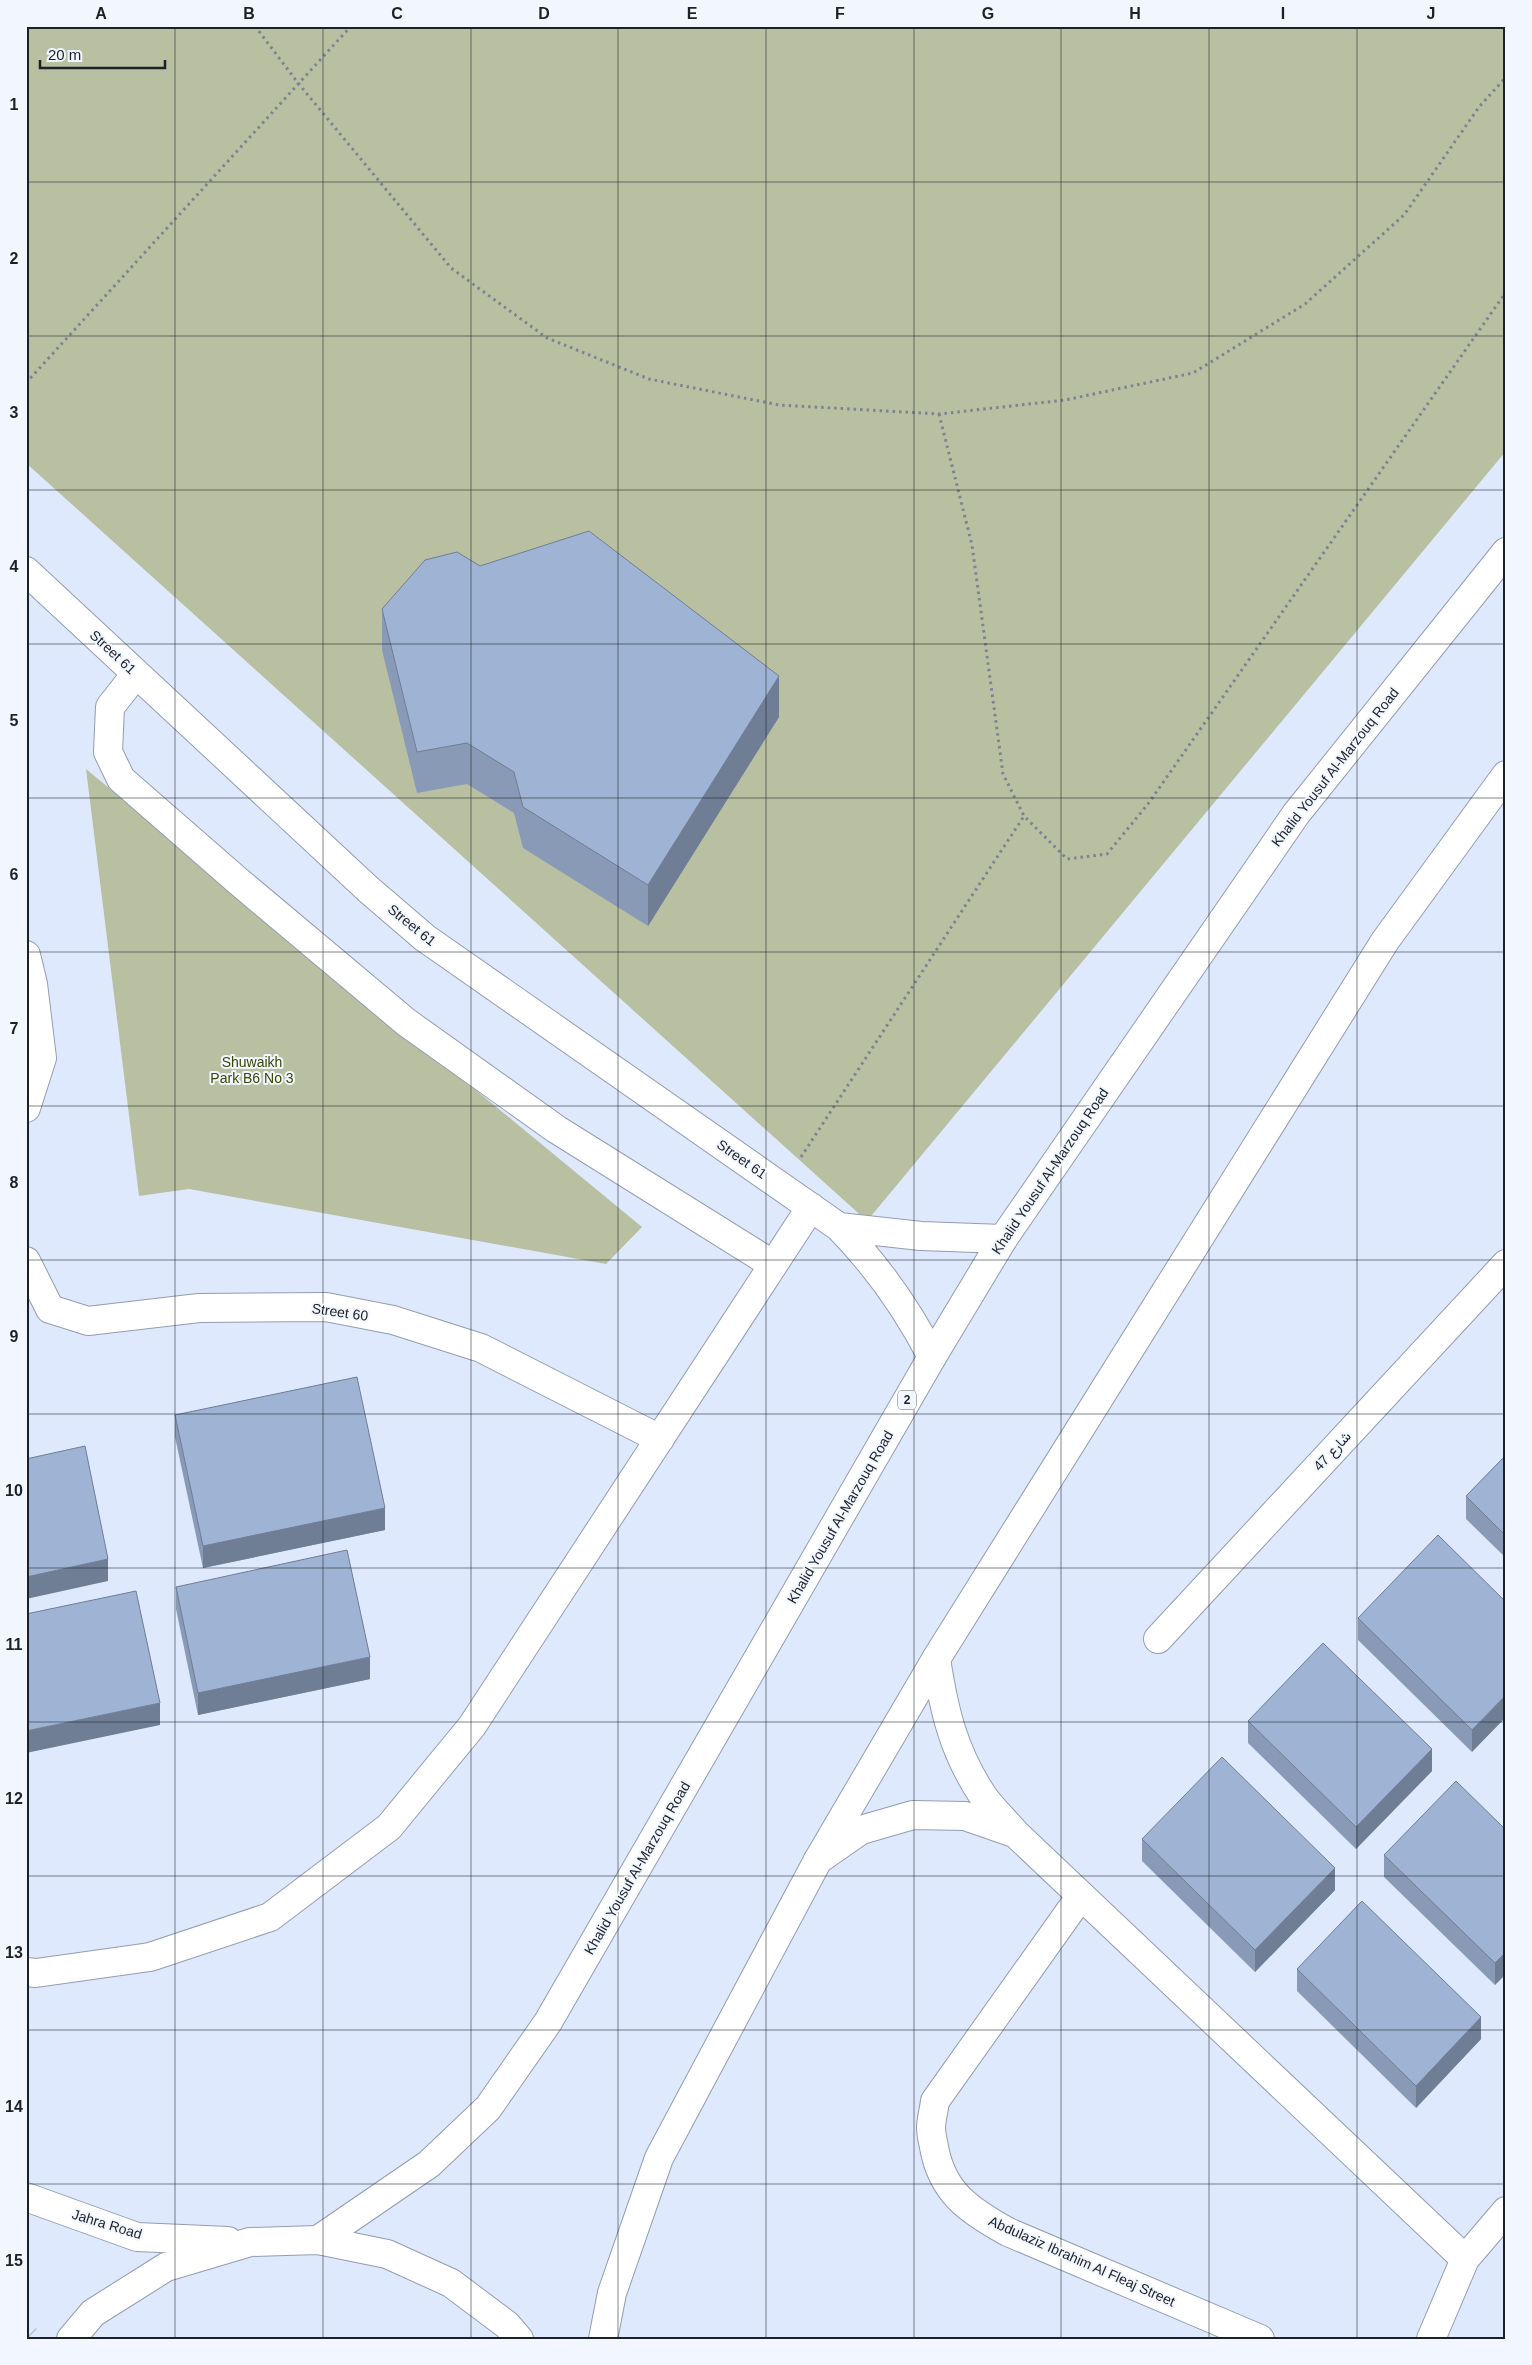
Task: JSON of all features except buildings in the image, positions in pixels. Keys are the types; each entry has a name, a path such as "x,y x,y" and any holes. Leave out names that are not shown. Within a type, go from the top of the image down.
{"street":[{"name":"Khalid Yousuf Al-Marzouq Road","path":"318,2240 429,2164 488,2108 548,2022 932,1356 1003,1239 1296,814 1506,552"},
{"name":"Street 61","path":"26,571 369,890 425,938 839,1227 867,1256 891,1288 914,1321 932,1356"},
{"path":"136,674 110,707 108,752 121,779 238,881 406,1022 556,1129 772,1264"},
{"path":"603,2339 612,2293 658,2158 818,1860 936,1659 1385,941 1506,775"},
{"path":"26,955 34,984 42,1058 26,1108"},
{"path":"26,1972 36,1973 150,1957 270,1917 389,1827 472,1726 811,1207"},
{"name":"Street 61","path":"839,1227 921,1236 1003,1239"},
{"name":"Street 60","path":"26,1261 50,1309 88,1321 199,1308 316,1307 326,1307 393,1320 481,1348 660,1439"},
{"name":"شارع 47","path":"1158,1639 1506,1264"},
{"path":"936,1659 944,1707 959,1754 984,1796 1016,1834 1465,2259"},
{"path":"818,1860 862,1830 913,1815 965,1816 1016,1834"},
{"name":"Abdulaziz Ibrahim Al Fleaj Street","path":"1080,1896 936,2101 931,2128 936,2158 946,2183 958,2199 976,2214 1000,2227 1260,2339"},
{"name":"Jahra Road","path":"26,2197 137,2237 250,2242"},
{"path":"1431,2339 1465,2259 1506,2211"},
{"path":"70,2339 93,2313 166,2267 250,2242 318,2240 387,2254 451,2282 507,2325 519,2339"}],"path":[{"path":"255,26 298,83 451,268 547,338 649,379 779,405 939,414 1065,400 1194,373 1305,304 1404,215 1479,107 1506,77"},
{"path":"26,383 351,26"},
{"path":"939,414 972,545 1002,774 1024,816 1067,859 1107,854 1148,804 1506,292"},
{"path":"782,1187 1024,816"}],"green space":[{"path":"26,26 1506,26 1506,451 867,1221 26,463"},
{"name":"Shuwaikh Park B6 No 3","path":"86,769 642,1227 606,1264 189,1189 139,1196"}]}
